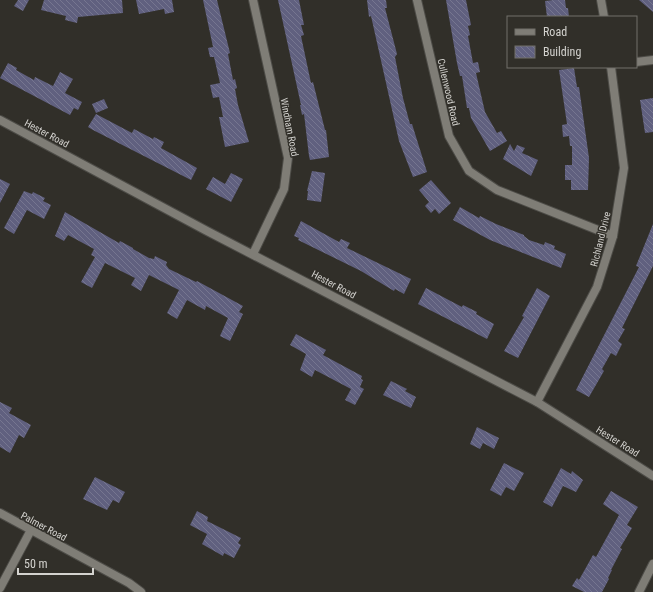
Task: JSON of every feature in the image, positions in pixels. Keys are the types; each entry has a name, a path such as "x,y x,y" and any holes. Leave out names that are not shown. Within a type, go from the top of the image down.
{"street":[{"name":"Windham Road","path":"253,0 288,158 284,189 253,254"},
{"name":"Cullenwood Road","path":"417,0 449,136 469,171 497,190 613,236"},
{"path":"601,0 604,16"},
{"path":"637,62 653,60"},
{"name":"Richland Drive","path":"537,402 597,287 613,236 624,168 611,68"},
{"name":"Hester Road","path":"0,120 537,402 653,476"},
{"name":"Palmer Road","path":"0,513 129,583 141,592"},
{"path":"0,588 31,530"},
{"path":"639,592 653,564"}],"building":[{"path":"18,0 29,0 23,11 14,6"},
{"path":"44,0 122,0 123,13 78,17 77,23 65,20 66,16 41,10"},
{"path":"136,0 172,0 174,12 165,14 164,9 139,14"},
{"path":"203,0 217,0 230,53 228,54 233,80 235,79 237,88 235,89 238,105 249,142 225,147 219,117 223,117 219,97 213,98 210,85 220,83 214,57 210,57 208,48 213,47"},
{"path":"278,0 299,0 304,25 301,25 304,35 301,36 311,83 313,82 326,130 329,157 310,160 304,114 302,115"},
{"path":"367,0 386,0 387,8 385,8 397,54 395,57 403,98 410,124 412,124 427,172 413,177 399,141 371,16 369,17"},
{"path":"446,0 466,0 471,25 468,26 470,35 468,36 473,63 478,62 480,72 476,73 485,112 497,133 501,131 507,141 490,151 471,118 469,108 467,108 462,76 460,76 457,63"},
{"path":"565,0 569,16 547,16 545,1"},
{"path":"639,0 653,0 653,12"},
{"path":"8,63 17,68 16,70 34,80 35,77 53,86 60,72 73,79 65,93 82,102 78,110 74,108 70,115 0,78"},
{"path":"574,68 577,87 579,87 589,158 588,190 571,190 571,180 565,180 565,165 572,165 572,146 570,146 569,136 563,137 562,125 567,124 559,70"},
{"path":"653,98 653,132 645,133 640,100"},
{"path":"104,99 108,108 96,113 92,104"},
{"path":"96,114 132,133 134,129 153,139 154,137 164,142 161,148 197,168 191,180 88,127"},
{"path":"510,144 514,151 517,145 525,148 522,153 538,160 531,176 503,159"},
{"path":"312,171 325,173 321,202 307,200 307,191"},
{"path":"231,173 243,179 231,202 206,189 213,177 225,184"},
{"path":"0,179 10,184 0,203"},
{"path":"431,180 451,203 439,214 435,209 431,213 425,206 429,202 419,190"},
{"path":"24,191 32,194 33,192 45,198 43,201 51,205 44,219 27,210 14,234 4,228"},
{"path":"460,207 479,218 480,216 524,235 529,240 544,245 545,242 555,246 554,249 566,254 561,268 490,240 453,220"},
{"path":"65,212 119,243 120,241 149,258 154,259 155,256 167,262 166,265 169,269 196,282 197,281 243,306 239,312 243,314 230,341 220,336 228,318 206,306 205,310 187,300 177,319 167,313 179,290 149,275 141,291 131,285 135,278 105,263 92,288 81,282 95,257 91,255 94,249 68,235 64,241 55,236"},
{"path":"301,221 339,242 341,239 350,243 347,248 411,279 404,294 395,289 394,291 361,271 298,240 299,238 294,236"},
{"path":"653,224 653,266 622,328 625,329 618,341 622,344 616,356 611,353 602,369 604,371 589,397 576,390 639,267 636,266"},
{"path":"426,288 462,307 463,305 477,312 476,314 494,324 487,339 418,304"},
{"path":"537,288 550,296 518,358 504,351 524,317 522,316"},
{"path":"296,334 326,350 323,355 362,376 361,379 363,380 360,387 364,389 355,405 345,400 351,389 315,370 312,377 300,370 306,354 290,345"},
{"path":"391,381 407,389 405,391 416,397 411,408 383,395"},
{"path":"0,402 12,408 9,413 31,425 24,438 19,435 10,453 0,447"},
{"path":"477,427 499,438 494,449 483,443 480,449 470,444"},
{"path":"504,463 524,473 514,491 506,487 501,496 490,490"},
{"path":"561,468 571,474 572,471 583,480 576,492 563,486 552,507 543,502"},
{"path":"95,477 125,492 119,503 113,500 107,510 83,499"},
{"path":"611,491 638,507 627,525 632,528 620,548 622,549 602,592 584,592 572,586 577,578 579,580 593,555 596,557 619,515 603,504"},
{"path":"197,511 208,517 207,521 241,538 238,543 241,545 234,558 224,553 223,556 202,544 207,534 190,525"}]}
